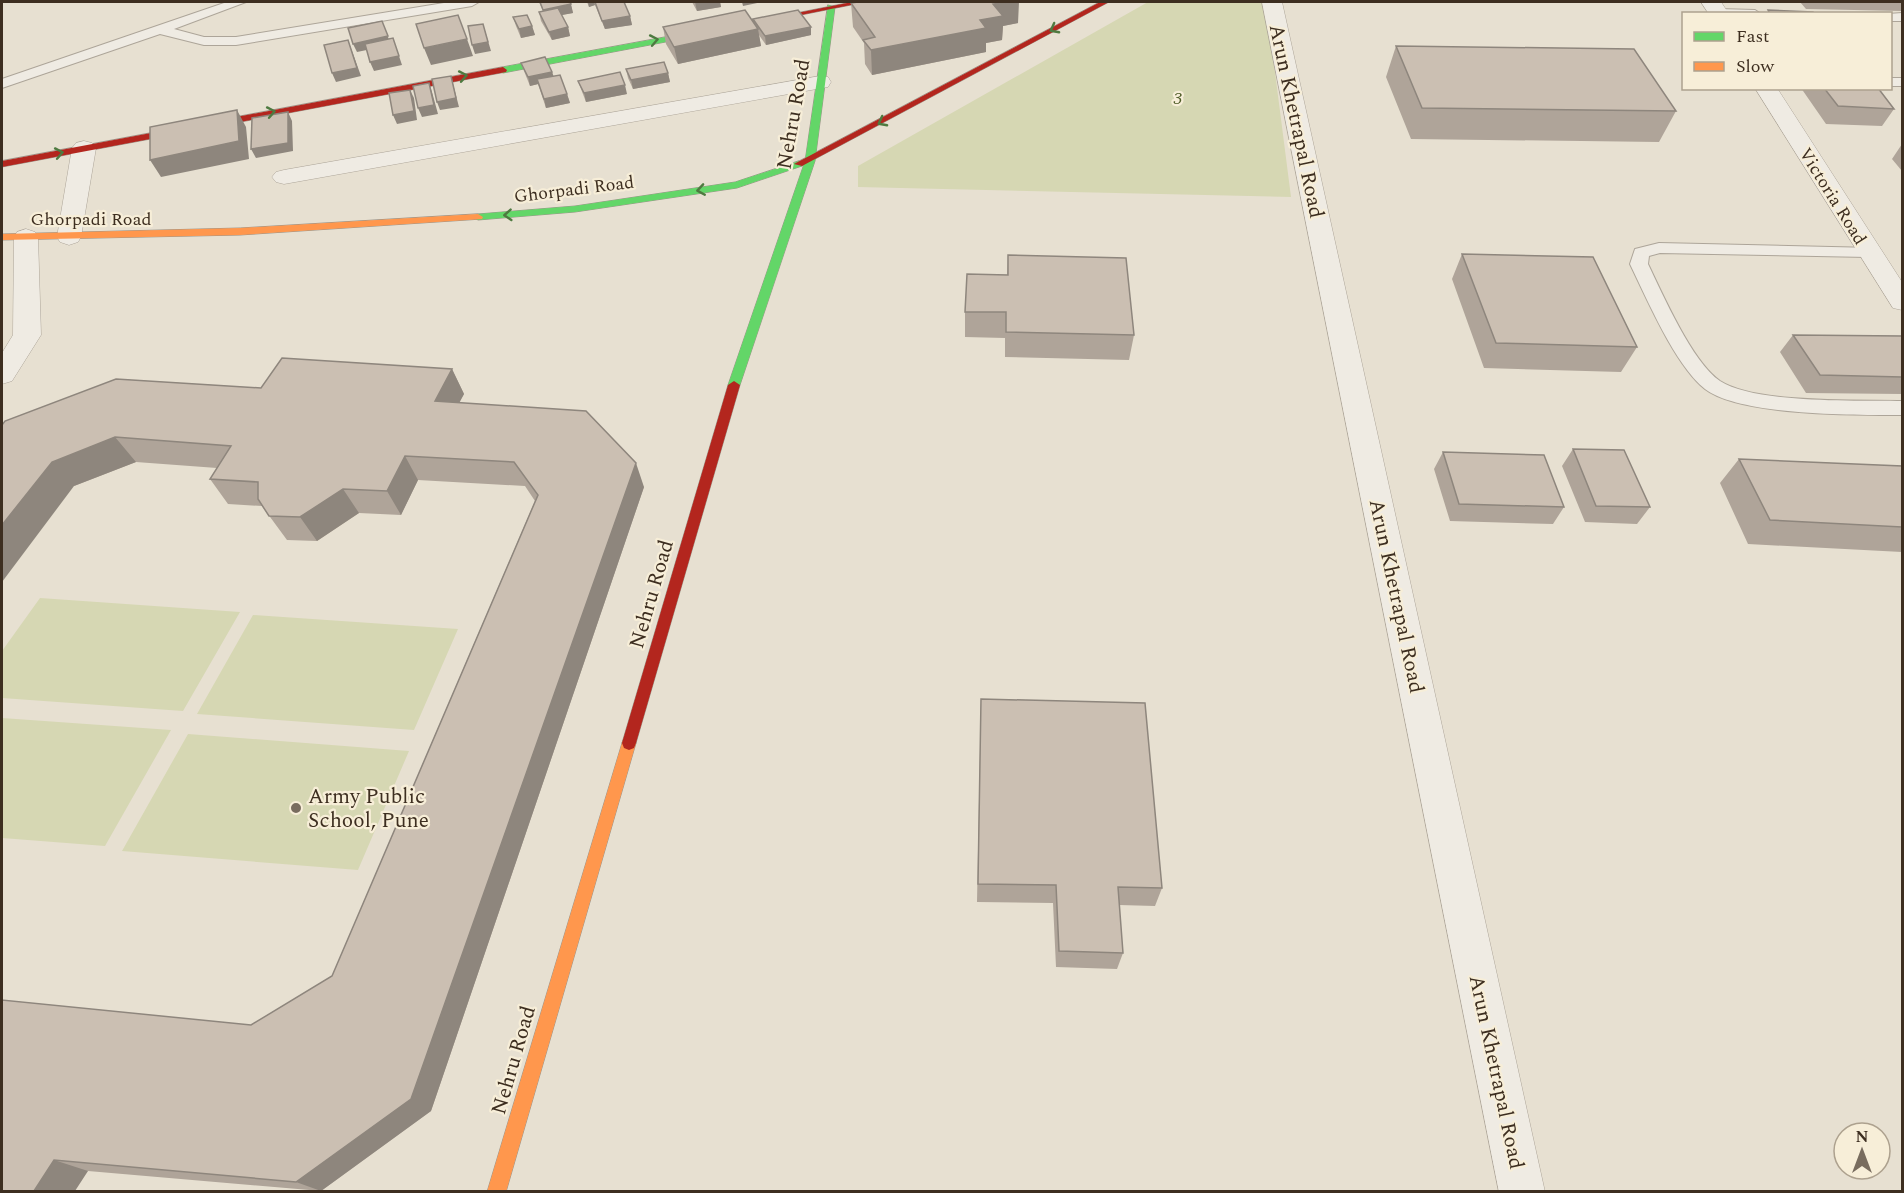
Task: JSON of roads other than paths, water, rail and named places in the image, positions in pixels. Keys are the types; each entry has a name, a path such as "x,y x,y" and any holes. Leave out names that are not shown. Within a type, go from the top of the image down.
{"main road":[{"path":"2,164 862,2"},
{"name":"Ghorpadi Road","path":"14,237 145,237 310,230 575,210 737,185 810,161 1105,2"},
{"name":"Nehru Road","path":"496,1191 731,397 810,161 831,7"}],"street":[{"name":"Arun Khetrapal Road","path":"1272,2 1522,1191"},
{"path":"284,177 820,82"},
{"name":"Victoria Road","path":"1767,90 1868,252 1902,302"},
{"path":"69,237 84,148"},
{"path":"2,374 27,335 14,237"}],"lane":[{"path":"2,84 239,2"},
{"path":"158,29 204,41 236,41 472,2"},
{"path":"1716,9 1739,12"},
{"path":"1868,252 1659,248 1641,253 1639,264 1699,371 1714,386 1740,396 1765,400 1902,408"}],"place":[{"name":"Army Public School, Pune","path":"296,808"}],"park label":[{"name":"3","path":"1178,98"}]}
